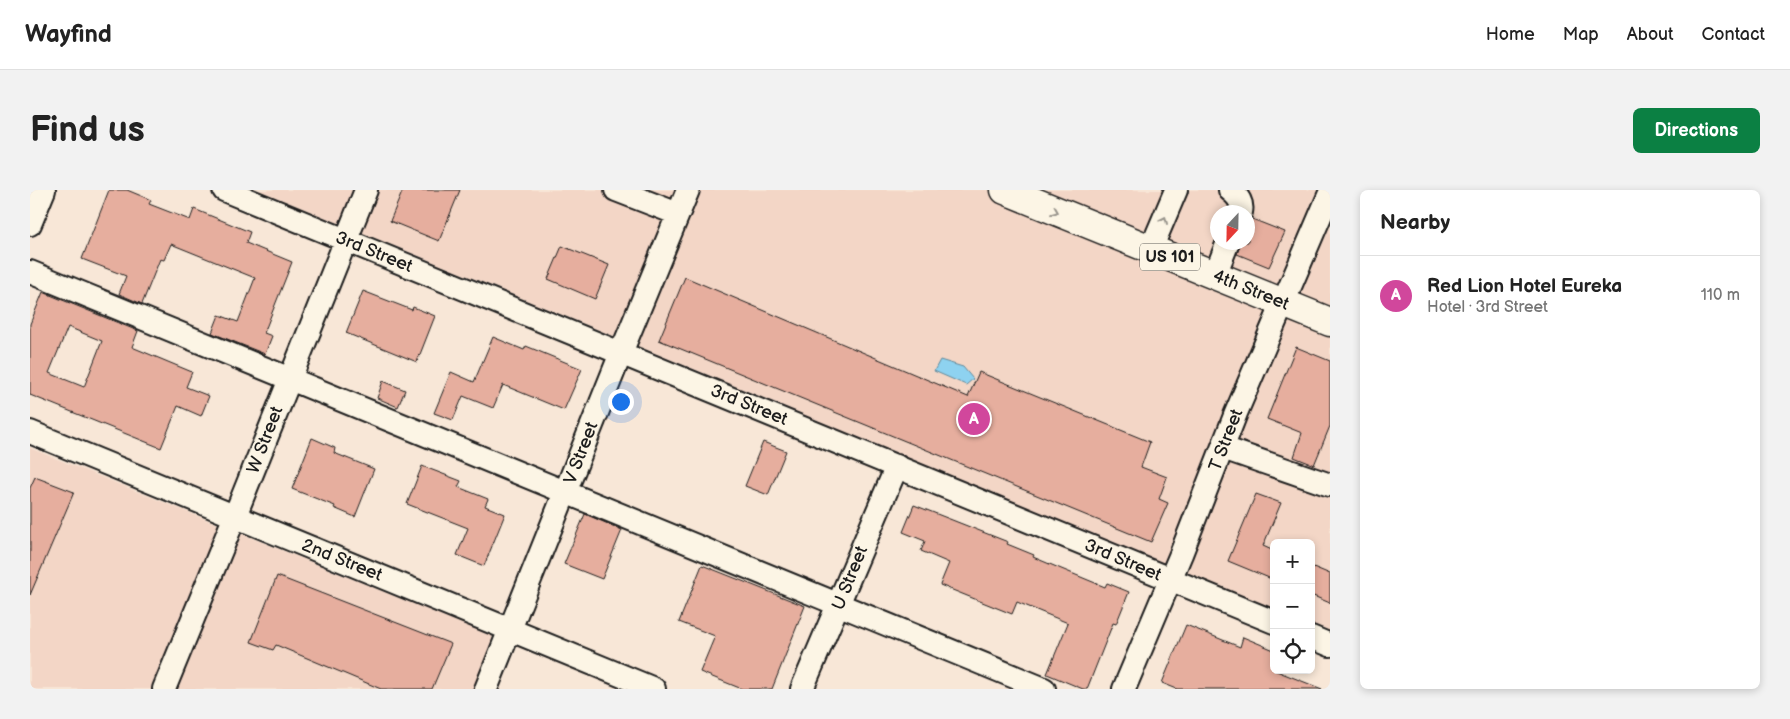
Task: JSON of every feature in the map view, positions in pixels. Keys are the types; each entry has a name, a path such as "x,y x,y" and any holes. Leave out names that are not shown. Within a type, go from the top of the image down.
{"highway":[{"name":"4th Street","path":"1009,191 1330,322"}],"street":[{"path":"30,224 44,190"},
{"name":"3rd Street","path":"224,190 1270,620"},
{"name":"W Street","path":"164,689 366,190"},
{"path":"616,190 678,214"},
{"path":"659,190 668,194 688,191"},
{"path":"1150,249 1176,190"},
{"path":"1230,190 1237,196 1242,205"},
{"name":"V Street","path":"486,689 688,191"},
{"name":"T Street","path":"1124,689 1170,580 1222,448 1330,193"},
{"path":"1215,275 1225,250"},
{"path":"30,272 1044,689"},
{"name":"2nd Street","path":"30,432 654,689"},
{"path":"1222,448 1330,484"},
{"name":"U Street","path":"802,689 897,466"},
{"path":"1315,639 1330,645"}],"shaded area":[{"path":"258,190 1330,190 1330,633 1315,627 1315,539 1270,539 1270,608"},
{"path":"30,448 500,639 478,689 30,689"}],"water":[{"path":"940,360 963,367 973,379 966,385 934,371"}],"building":[{"path":"109,190 127,190 151,200 149,204 190,220 194,209 250,232 246,243 292,262 264,333 272,336 265,354 212,333 219,315 238,322 255,278 171,244 164,260 160,259 142,304 119,294 126,276 82,259"},
{"path":"403,190 460,190 439,241 390,221"},
{"path":"1255,220 1285,232 1269,267 1237,254 1238,250 1255,250"},
{"path":"562,246 609,265 595,299 548,279"},
{"path":"685,277 968,397 979,372 1150,442 1141,467 1167,477 1159,499 1168,503 1151,542 659,340"},
{"path":"363,291 412,310 413,307 435,316 417,362 346,333"},
{"path":"43,292 138,331 132,347 192,372 186,387 209,396 201,416 178,406 161,448 30,395 30,324","holes":["68,327 102,341 84,387 49,373"]},
{"path":"493,337 524,350 526,346 582,369 564,410 503,385 493,408 463,396 453,420 434,413 451,372 474,382"},
{"path":"1296,347 1330,361 1330,426 1314,465 1294,457 1302,433 1267,419"},
{"path":"383,381 405,390 398,407 377,398"},
{"path":"312,438 335,448 334,453 374,469 355,517 334,508 335,506 292,489"},
{"path":"763,442 786,451 768,495 745,486"},
{"path":"422,466 461,481 458,487 488,499 485,506 505,514 484,566 457,555 468,528 407,504"},
{"path":"35,477 74,492 30,595 30,488"},
{"path":"1256,494 1281,503 1263,546 1270,549 1270,578 1228,561"},
{"path":"914,505 1008,542 1007,544 1034,555 1033,557 1105,587 1107,583 1129,592 1116,624 1113,623 1087,689 1047,674 1068,623 1017,602 1012,614 940,585 949,563 921,551 925,541 903,532"},
{"path":"585,514 622,530 602,579 564,564"},
{"path":"702,565 805,606 772,689 742,689 700,672 715,636 679,622"},
{"path":"1315,568 1330,574 1330,603 1315,597"},
{"path":"277,576 451,644 432,689 381,689 276,645 273,650 251,642"},
{"path":"1186,625 1240,647 1243,637 1270,648 1270,674 1284,674 1322,689 1177,689 1162,683"}],"place":[{"name":"Red Lion Hotel Eureka","path":"974,419"}]}
